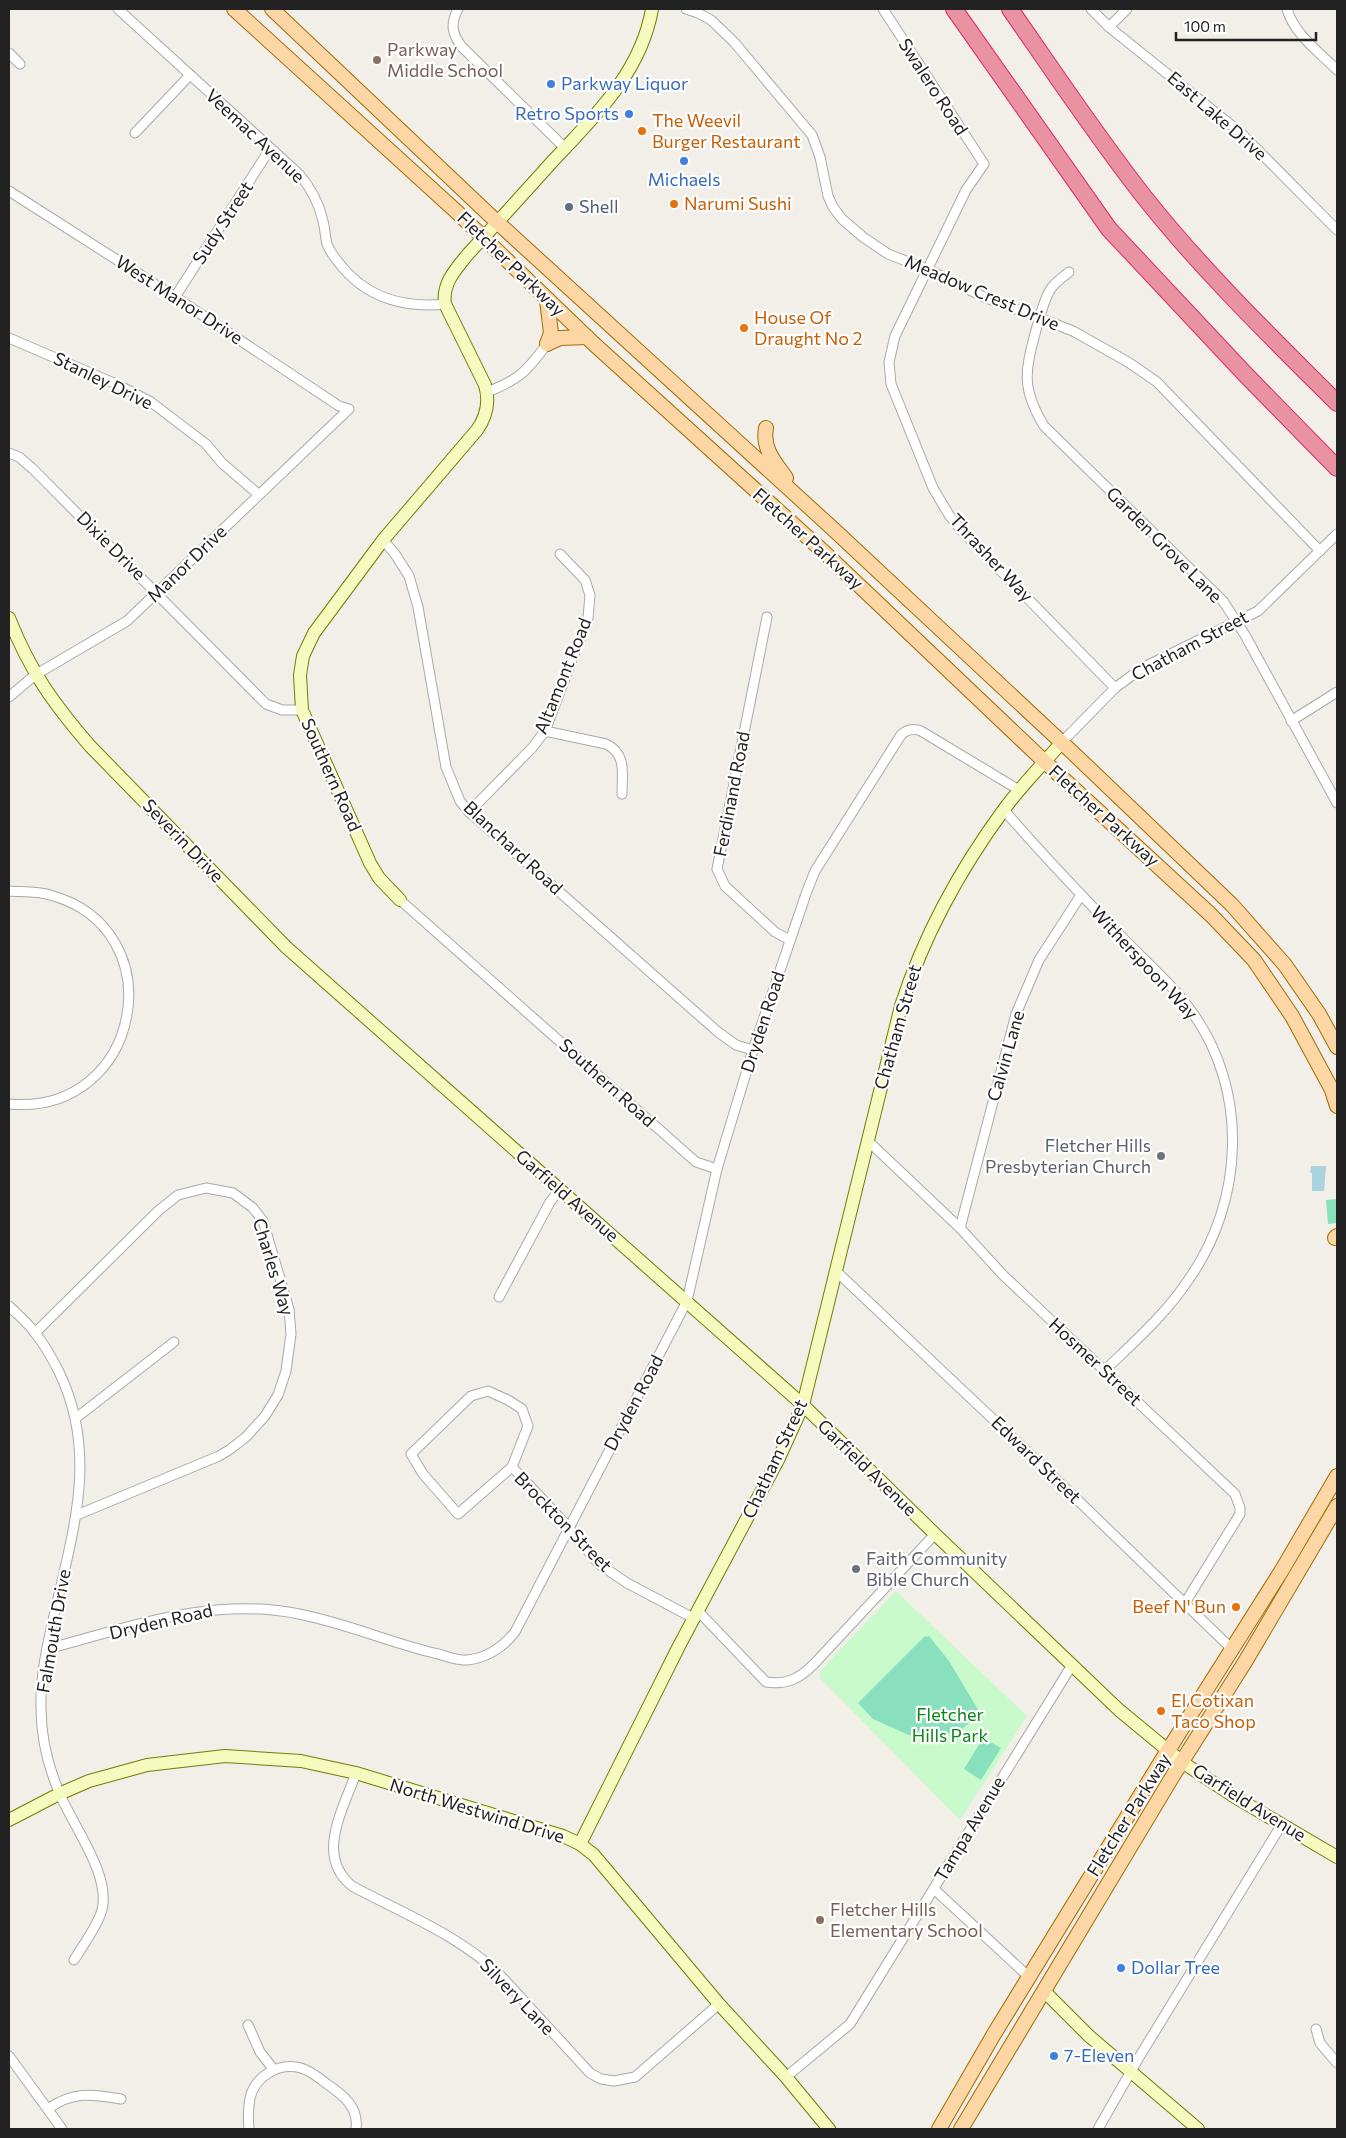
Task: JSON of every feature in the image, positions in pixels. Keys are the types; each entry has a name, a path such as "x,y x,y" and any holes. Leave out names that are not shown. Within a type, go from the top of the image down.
{"highway":[{"path":"954,9 1109,229 1245,374 1337,468"},
{"path":"1010,9 1097,134 1145,198 1214,279 1337,403"}],"main road":[{"name":"Fletcher Parkway","path":"234,9 458,213 587,337 826,554 1044,762 1211,915 1254,960 1292,1016 1332,1090 1337,1106"},
{"name":"Fletcher Parkway","path":"272,9 497,222 1062,742 1232,905 1285,965 1319,1014 1337,1047"},
{"path":"547,300 551,333 547,344"},
{"path":"547,344 560,338 587,337"},
{"path":"766,428 764,437 768,454 798,498"},
{"name":"Fletcher Parkway","path":"939,2129 1029,1977 1168,1751 1233,1650 1337,1476"},
{"name":"Fletcher Parkway","path":"961,2129 1337,1506"},
{"path":"1227,1691 1224,1687 1238,1662 1233,1650"},
{"path":"1044,1953 1039,1976 1044,1991"},
{"path":"1027,2020 1034,1984 1029,1977"}],"street":[{"name":"Veemac Avenue","path":"118,9 299,174 312,191 321,212 327,245 339,264 355,280 374,293 395,301 418,305 445,304"},
{"path":"458,9 452,29 462,47 565,148"},
{"path":"445,304 444,291 449,278 482,238 608,102 637,58 650,21 652,9"},
{"name":"Meadow Crest Drive","path":"686,9 711,20 734,42 812,136 820,157 828,196 833,207 842,219 863,237 888,254 929,270 984,297 1040,317 1128,362 1157,382 1320,551"},
{"name":"Swalero Road","path":"882,9 984,164"},
{"name":"East Lake Drive","path":"1091,9 1109,27 1242,133 1337,230"},
{"path":"1109,27 1127,9"},
{"path":"1287,9 1290,19 1298,32 1337,70"},
{"path":"9,53 20,64"},
{"path":"135,134 190,75"},
{"name":"Sudy Street","path":"175,297 270,149"},
{"name":"Thrasher Way","path":"984,164 966,190 929,270 895,336 888,369 890,384 933,488 949,514 961,530 1115,688"},
{"name":"West Manor Drive","path":"9,191 175,297 339,406 349,409"},
{"name":"Garden Grove Lane","path":"1069,272 1050,289 1027,363 1026,378 1034,410 1044,426 1223,601 1245,635 1337,804"},
{"name":"Southern Road","path":"445,304 483,379 487,392 485,416 477,430 383,540 309,640 300,666 302,710 370,863 379,878 400,900 696,1162 717,1169"},
{"name":"Stanley Drive","path":"9,338 116,384 151,402 206,444 222,463 258,494"},
{"path":"487,392 515,380 547,344"},
{"name":"Manor Drive","path":"9,697 35,675 127,621 349,409"},
{"name":"Dixie Drive","path":"9,453 19,457 34,468 266,704 282,710 302,710"},
{"name":"Chatham Street","path":"580,1844 778,1460 803,1405 901,1006 915,964 943,905 1019,790 1062,742 1115,688 1142,668 1258,611 1337,534"},
{"name":"Blanchard Road","path":"383,540 395,554 409,576 418,607 446,767 460,800 469,812 718,1032 736,1045 753,1050"},
{"name":"Altamont Road","path":"469,812 532,748 545,731 590,610 590,595 585,580 560,554"},
{"name":"Ferdinand Road","path":"767,617 717,869 725,886 775,932 790,940"},
{"name":"Severin Drive","path":"9,618 35,675 60,711 93,750 286,947 388,1039"},
{"path":"1291,721 1337,692"},
{"name":"Dryden Road","path":"47,1649 195,1611 230,1607 262,1608 309,1616 404,1646 464,1660 478,1658 499,1648 515,1632 687,1301 717,1169 753,1050 815,871 901,735 909,730 921,732 1019,790"},
{"path":"545,731 606,744 614,749 623,764 622,794"},
{"name":"Witherspoon Way","path":"1004,810 1081,895 1172,988 1201,1026 1215,1054 1225,1085 1232,1134 1229,1185 1220,1219 1207,1251 1172,1303 1104,1371"},
{"path":"9,891 52,896 74,905 93,918 109,936 120,956 127,979 129,1002 122,1037 110,1059 95,1076 76,1091 54,1100 30,1105 9,1104"},
{"name":"Calvin Lane","path":"960,1228 1016,1014 1039,960 1081,895"},
{"name":"Garfield Avenue","path":"388,1039 803,1405 1119,1710 1182,1762 1235,1797 1337,1858"},
{"name":"Hosmer Street","path":"868,1141 960,1228 1003,1275 1235,1494 1240,1514 1185,1603"},
{"name":"Charles Way","path":"35,1333 158,1211 178,1195 196,1189 224,1190 247,1202 263,1222 288,1309 291,1334 288,1363 284,1378 268,1412 246,1437 219,1456 77,1514"},
{"path":"499,1297 550,1202 560,1190"},
{"name":"Edward Street","path":"837,1272 1233,1650"},
{"name":"Falmouth Drive","path":"9,1306 35,1333 48,1352 70,1394 76,1418 81,1470 77,1514 47,1649 40,1707 51,1771 59,1794 100,1876 103,1895 102,1911 74,1960"},
{"path":"76,1418 174,1342"},
{"name":"Brockton Street","path":"488,1392 508,1400 522,1409 528,1426 512,1467 458,1514 423,1474 411,1454 471,1396 488,1392"},
{"name":"Brockton Street","path":"512,1467 569,1528 591,1556 608,1571 627,1583 697,1615 766,1682 779,1684 793,1681 800,1677 935,1534"},
{"name":"Tampa Avenue","path":"786,2077 850,2024 1072,1666"},
{"name":"North Westwind Drive","path":"9,1820 89,1781 147,1765 225,1756 301,1761 356,1773 563,1836 580,1844 594,1855 829,2129"},
{"name":"Silvery Lane","path":"356,1773 333,1839 333,1855 341,1876 352,1886 459,1942 485,1960 590,2073 601,2079 614,2081 635,2077 720,2004"},
{"path":"1098,2129 1282,1824"},
{"path":"934,1889 1029,1977"},
{"path":"1044,1991 1089,2036 1198,2129"},
{"path":"248,2025 260,2052 274,2070"},
{"path":"1316,2028 1320,2043 1337,2063"},
{"path":"9,2056 62,2129"},
{"path":"249,2129 248,2113 252,2092 263,2076 274,2070 294,2067 313,2074 347,2099 356,2115 356,2129"},
{"path":"48,2109 59,2101 78,2096 94,2094 121,2099"}],"green space":[{"path":"1337,1199 1337,1223 1328,1224 1326,1200"},
{"name":"Fletcher Hills Park","path":"896,1591 1027,1716 960,1820 820,1678 820,1671"},
{"path":"929,1636 949,1661 980,1713 962,1729 939,1737 909,1735 873,1719 858,1703 924,1637"},
{"path":"983,1738 1001,1748 981,1780 964,1769"}],"water":[{"path":"1311,1166 1326,1166 1324,1191 1312,1191"}],"place":[{"name":"Parkway Middle School","path":"377,60"},
{"name":"Parkway Liquor","path":"551,84"},
{"name":"Retro Sports","path":"629,114"},
{"name":"The Weevil Burger Restaurant","path":"642,131"},
{"name":"Michaels","path":"684,161"},
{"name":"Narumi Sushi","path":"674,204"},
{"name":"Shell","path":"569,207"},
{"name":"House Of Draught No 2","path":"744,328"},
{"name":"Fletcher Hills Presbyterian Church","path":"1161,1156"},
{"name":"Faith Community Bible Church","path":"856,1569"},
{"name":"Beef N' Bun","path":"1236,1607"},
{"name":"El Cotixan Taco Shop","path":"1161,1711"},
{"name":"Fletcher Hills Elementary School","path":"820,1920"},
{"name":"Dollar Tree","path":"1121,1968"},
{"name":"7-Eleven","path":"1054,2056"}]}
